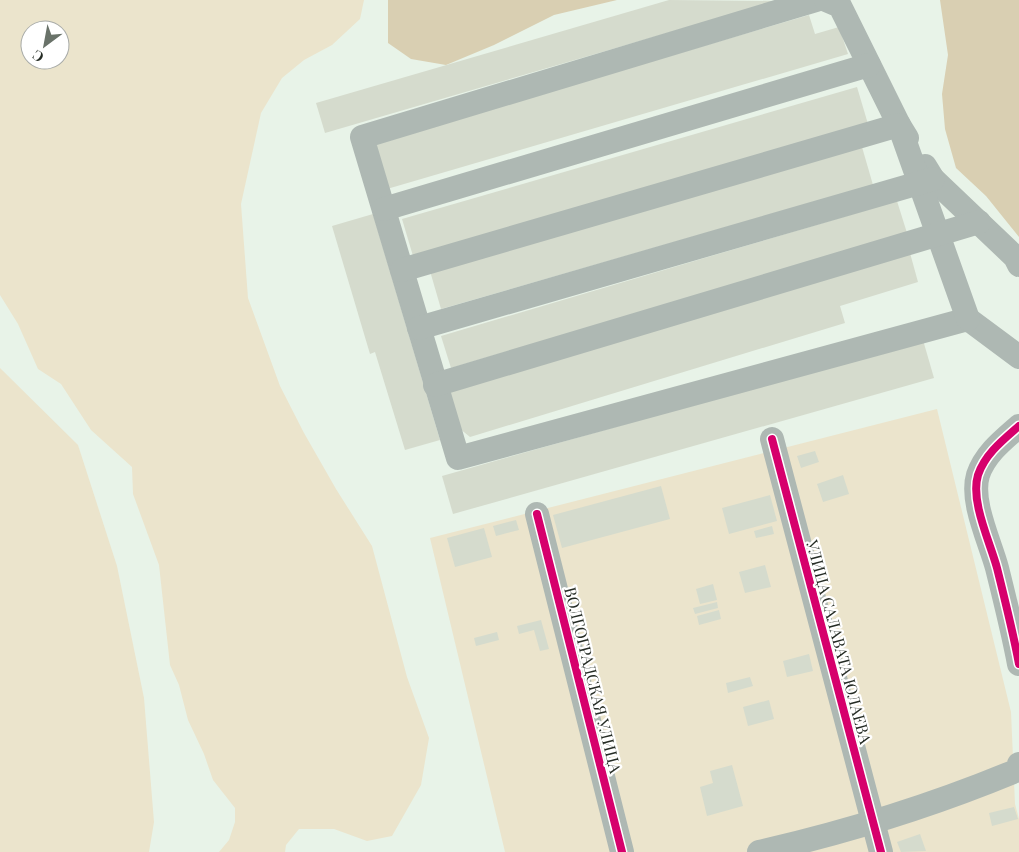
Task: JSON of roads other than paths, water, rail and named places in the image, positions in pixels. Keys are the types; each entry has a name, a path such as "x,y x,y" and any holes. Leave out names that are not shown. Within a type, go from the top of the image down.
{"street":[{"path":"816,0 362,136 458,458 968,319"},
{"path":"826,0 840,6 926,181 938,234 968,319 1019,357"},
{"path":"384,209 869,65"},
{"path":"402,270 899,125"},
{"path":"926,181 978,222 1015,257 1019,265"},
{"path":"419,328 926,181"},
{"path":"435,385 978,222"},
{"path":"1019,426 999,443 984,462 978,478 978,484 980,517 1004,593 1019,664"},
{"name":"УЛИЦА САЛАВАТА ЮЛАЕВА","path":"772,439 881,852"},
{"name":"ВОЛГОГРАДСКАЯ УЛИЦА","path":"537,514 622,852"},
{"path":"759,852 872,823 985,784 1019,769"}]}
